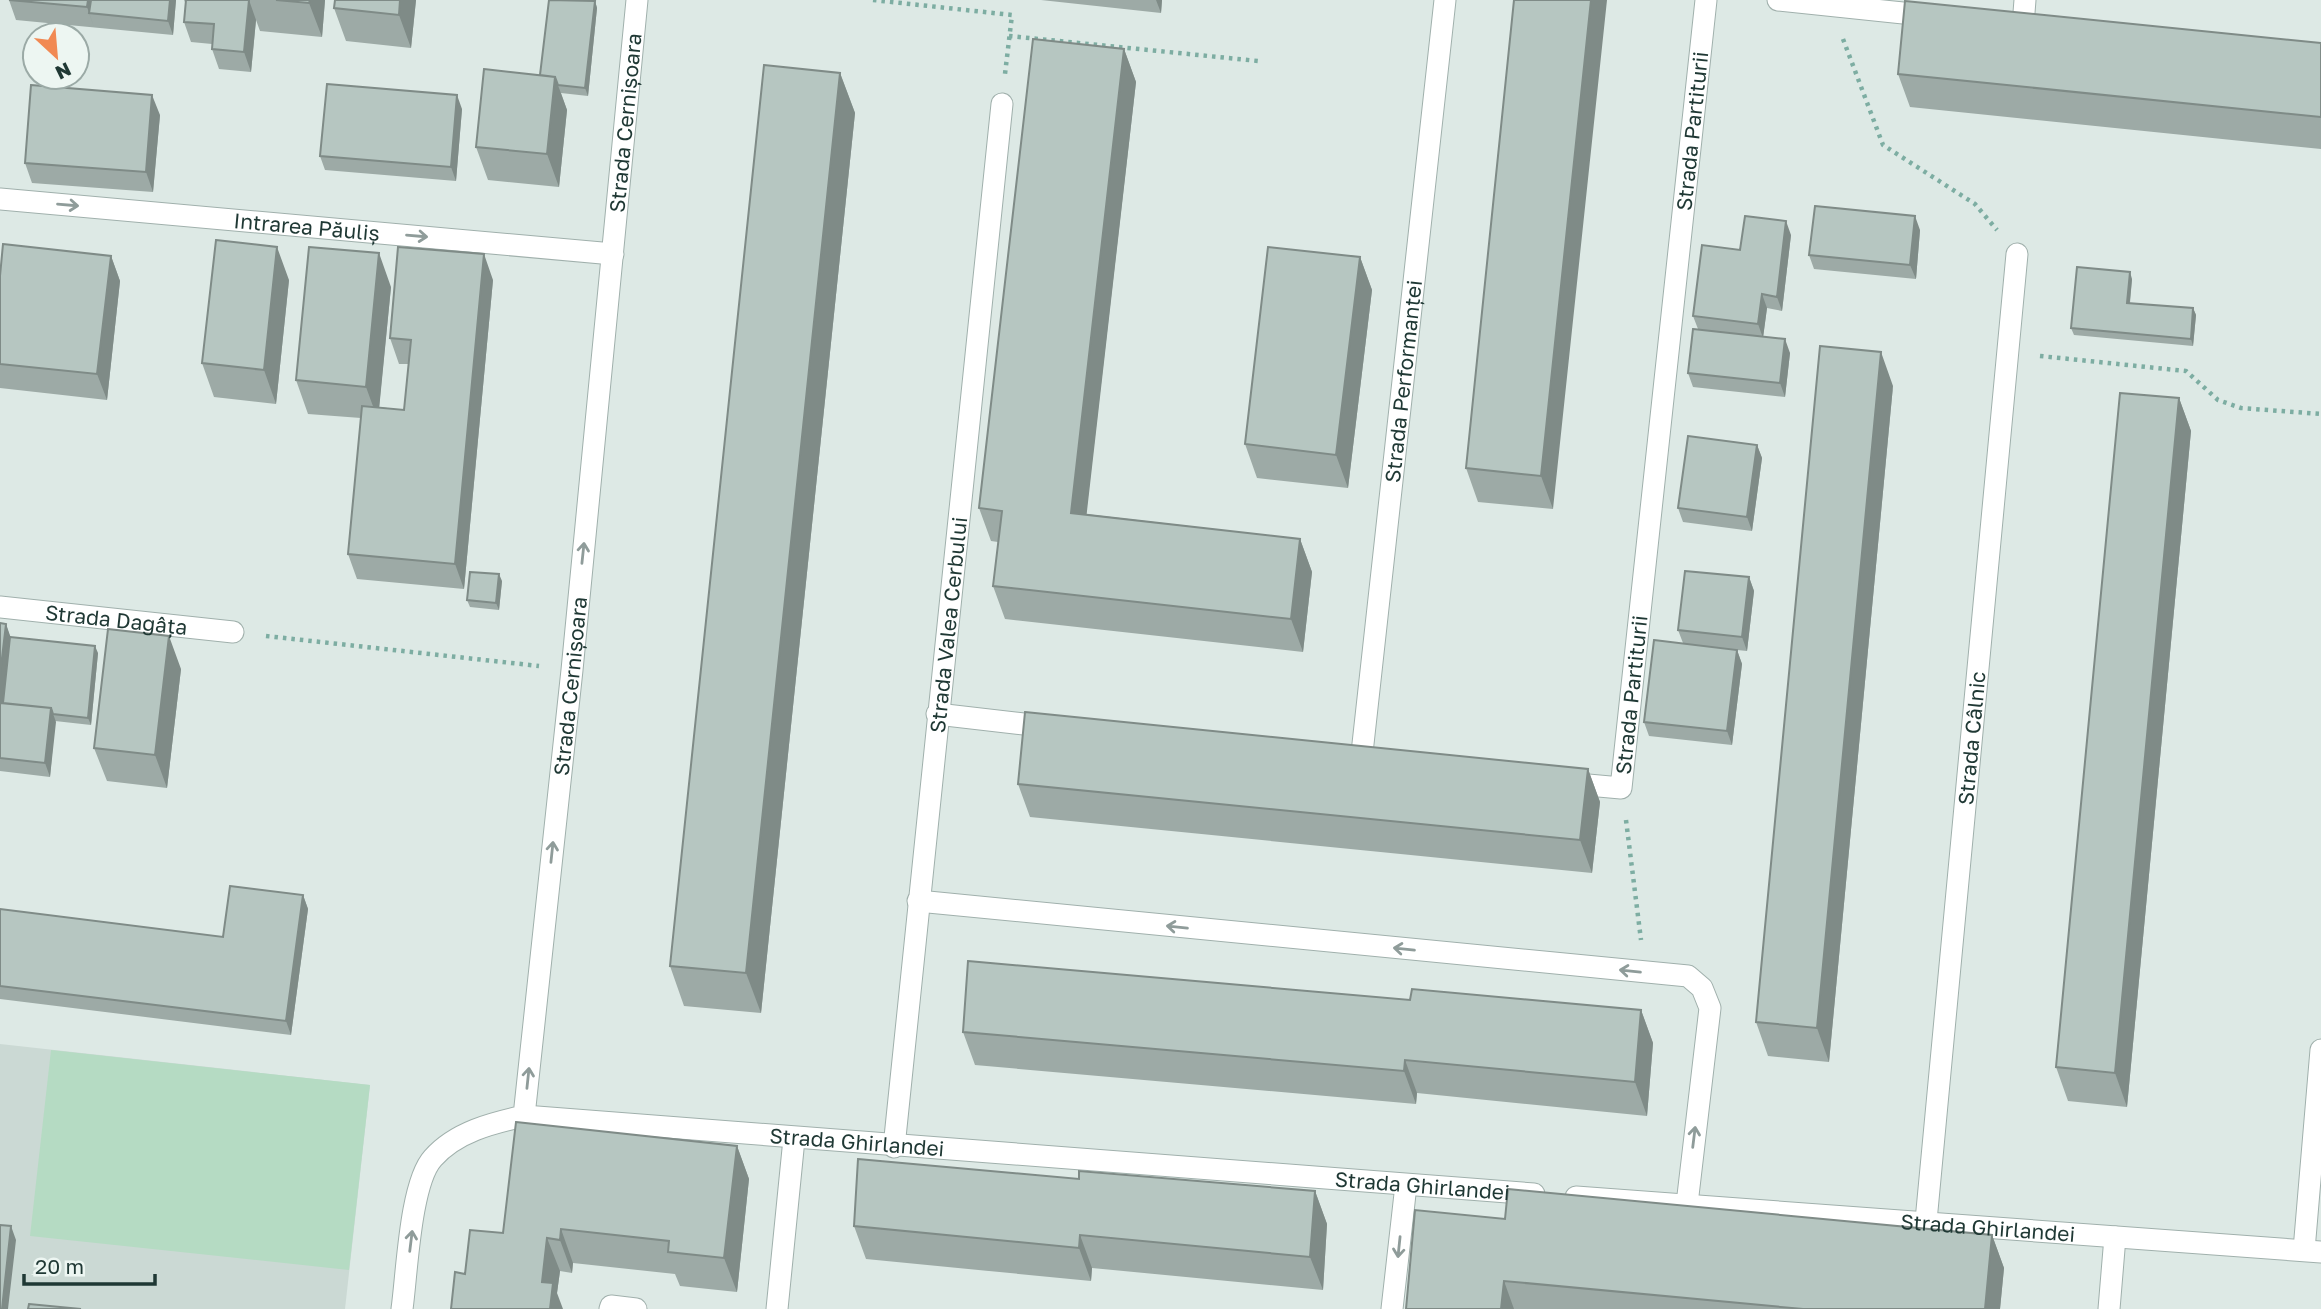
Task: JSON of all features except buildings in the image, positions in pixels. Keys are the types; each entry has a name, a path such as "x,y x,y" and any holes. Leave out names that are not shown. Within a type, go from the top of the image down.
{"street":[{"name":"Strada Cernișoara","path":"524,1116 572,670 637,0"},
{"name":"Strada Performanței","path":"1361,762 1445,0"},
{"name":"Strada Partiturii","path":"1539,780 1621,788 1706,0"},
{"path":"1777,0 1954,18"},
{"path":"2023,25 2025,0"},
{"path":"1995,22 2050,27"},
{"name":"Strada Valea Cerbului","path":"894,1147 1002,103"},
{"name":"Intrarea Păuliș","path":"0,199 612,254"},
{"name":"Strada Câlnic","path":"1926,1222 2017,254"},
{"name":"Strada Dagâța","path":"0,607 233,632"},
{"path":"937,714 1074,729"},
{"path":"1333,759 1388,765"},
{"path":"918,901 1688,976 1702,988 1710,1008 1687,1204"},
{"path":"2312,1251 2321,1051"},
{"path":"402,1309 417,1194 432,1159 460,1137 492,1123 524,1116"},
{"name":"Strada Ghirlandei","path":"524,1116 894,1147 2312,1251"},
{"path":"777,1309 794,1139"},
{"path":"1392,1309 1406,1185"},
{"path":"2109,1309 2115,1237"},
{"path":"610,1309 611,1306 636,1309"}],"path":[{"path":"873,0 1012,15 1002,103"},
{"path":"1830,5 1883,145 1975,204 2017,254"},
{"path":"1009,36 1258,61"},
{"path":"2008,352 2186,371 2218,400 2241,408 2321,414"},
{"path":"233,632 572,670"},
{"path":"1621,788 1645,973"}],"shaded area":[{"path":"0,1044 370,1085 345,1309 0,1309"}],"green space":[{"path":"51,1050 370,1085 349,1270 30,1236"}]}
